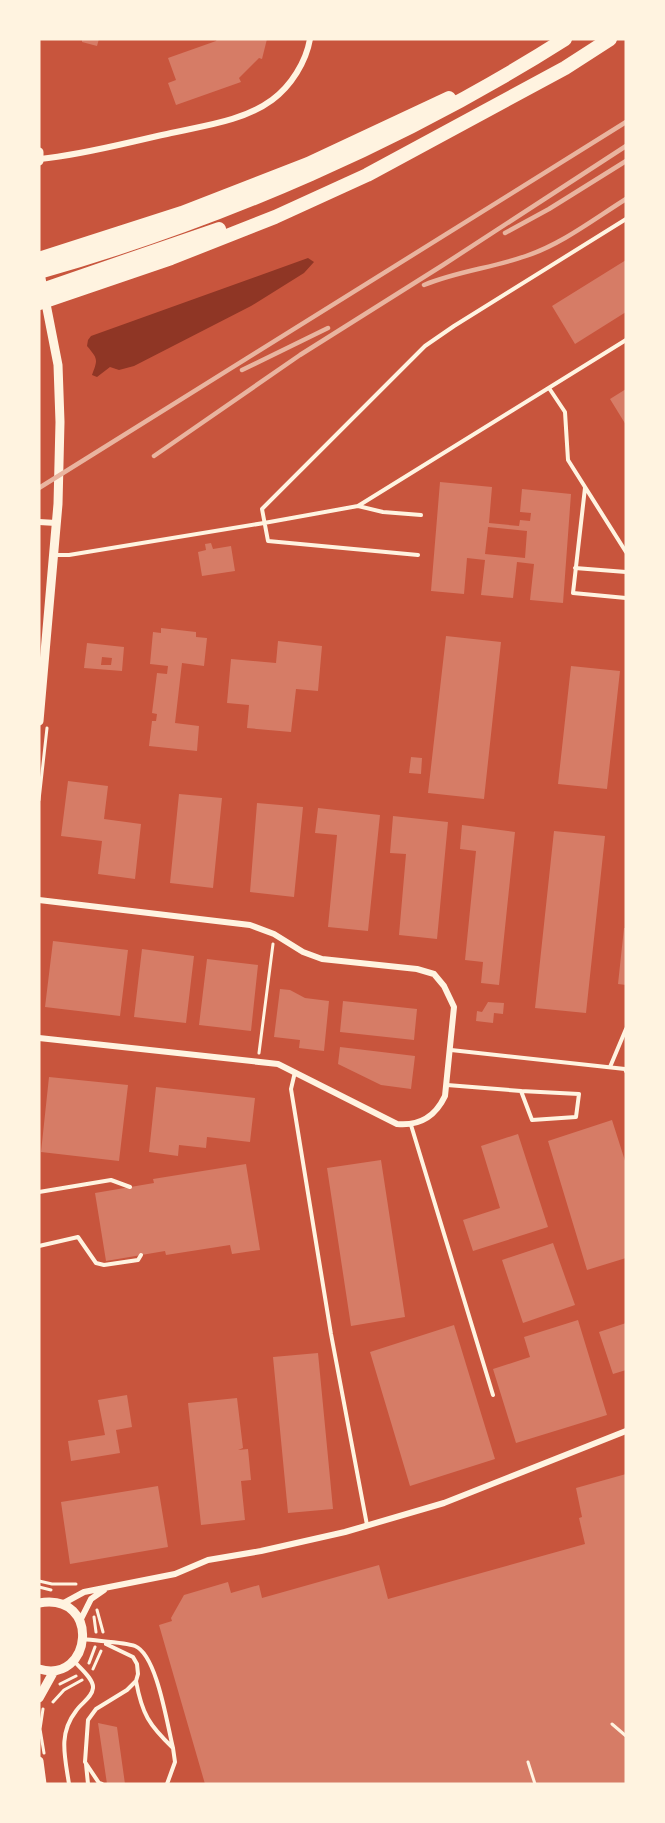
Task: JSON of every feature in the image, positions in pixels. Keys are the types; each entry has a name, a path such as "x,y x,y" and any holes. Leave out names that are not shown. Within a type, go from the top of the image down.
{"highway":[{"path":"43,265 135,243 292,183 426,118 565,39"},
{"path":"39,303 56,292 171,258 275,217 367,175 565,68 610,39"},
{"path":"39,291 56,292"}],"street":[{"path":"39,152 39,160 60,157 234,118 254,111 284,90 304,58 310,39"},
{"path":"39,721 59,475 59,382 43,265"},
{"path":"39,522 56,523"},
{"path":"39,900 250,925 274,934 303,952 322,959 417,969 434,974 444,986 454,1008 445,1096 439,1109 429,1118 411,1125 397,1124 278,1064 39,1038"},
{"path":"62,1604 84,1592 175,1574 208,1560 261,1551 367,1526 465,1496 626,1431"},
{"path":"80,1621 91,1599 116,1584"},
{"path":"39,1669 54,1671 65,1667 81,1651 84,1639 80,1621 75,1613 62,1604 42,1600"},
{"path":"42,1701 54,1671"},
{"path":"42,1762 42,1784"}],"lane":[{"path":"418,555 268,541 262,509 425,346 626,219"},
{"path":"53,555 69,555 358,506 626,340"},
{"path":"549,388 565,412 568,460 626,552"},
{"path":"585,487 573,593 626,598"},
{"path":"358,506 383,512 421,515"},
{"path":"575,568 626,572"},
{"path":"610,1067 626,1029"},
{"path":"451,1050 626,1069"},
{"path":"295,1071 291,1089 331,1334 367,1526"},
{"path":"447,1085 579,1095 576,1117 532,1120 520,1091"},
{"path":"411,1125 493,1395"},
{"path":"39,1192 111,1180 130,1187"},
{"path":"39,1246 78,1237 96,1263 104,1265 138,1260 141,1255"},
{"path":"84,1639 134,1645 145,1653 152,1665 175,1762 167,1784"},
{"path":"102,1642 133,1657 137,1664 136,1681 146,1717 153,1730 173,1748"},
{"path":"69,1784 63,1744 65,1730 77,1709 93,1689 92,1682 74,1660"},
{"path":"88,1784 85,1762 88,1720 96,1708 127,1690 136,1681"},
{"path":"85,1762 102,1784"}],"path":[{"path":"258,1061 274,934"},
{"path":"39,1581 77,1585"},
{"path":"39,1587 53,1591"},
{"path":"42,1701 40,1730 42,1762"},
{"path":"612,1724 626,1736"},
{"path":"528,1762 535,1784"}],"shaded area":[{"path":"308,258 314,262 304,273 251,306 134,366 119,370 110,367 97,377 92,375 96,362 87,346 91,336"}],"building":[{"path":"82,39 99,39 97,46 82,42"},
{"path":"217,39 267,39 262,59 259,58 239,78 241,82 176,105 168,83 176,80 168,58"},
{"path":"626,260 626,312 575,344 552,306"},
{"path":"626,389 626,425 610,399"},
{"path":"440,482 492,487 489,523 519,526 520,520 530,521 531,513 520,512 522,489 571,494 563,603 530,600 534,564 517,562 513,598 481,595 485,560 467,558 464,594 431,591","holes":["488,527 527,531 525,558 485,554"]},
{"path":"211,543 213,549 231,546 235,571 202,576 198,552 206,550 205,544"},
{"path":"161,628 196,632 196,637 207,638 204,666 182,663 175,723 199,726 197,751 149,746 152,721 156,721 157,714 152,713 157,673 167,674 168,666 150,664 153,632 161,633"},
{"path":"446,636 501,642 484,799 428,793"},
{"path":"278,641 322,646 318,691 296,689 291,732 247,728 249,705 227,703 231,659 276,663"},
{"path":"87,643 124,647 122,671 84,668","holes":["102,657 112,658 111,665 101,665"]},
{"path":"571,666 620,671 607,789 558,784"},
{"path":"411,757 422,758 421,774 409,773"},
{"path":"68,781 108,786 104,819 141,824 135,879 98,874 102,841 61,836"},
{"path":"179,794 222,798 213,888 170,883"},
{"path":"257,803 303,807 294,897 250,892"},
{"path":"318,808 380,815 368,931 328,927 337,835 315,833"},
{"path":"393,816 448,822 437,939 399,935 406,854 390,853"},
{"path":"462,825 515,832 499,985 481,983 483,962 465,960 476,851 460,849"},
{"path":"554,831 605,836 586,1013 535,1008"},
{"path":"624,928 626,928 626,985 618,984"},
{"path":"53,941 128,950 120,1016 45,1007"},
{"path":"142,949 194,956 186,1023 134,1017"},
{"path":"207,959 258,965 251,1031 199,1025"},
{"path":"280,989 290,990 305,998 329,1001 324,1051 299,1048 300,1040 274,1037"},
{"path":"343,1001 417,1009 414,1040 340,1032"},
{"path":"488,1002 504,1003 503,1014 494,1013 493,1023 476,1021 477,1011 482,1012"},
{"path":"340,1047 415,1056 411,1089 381,1085 338,1064"},
{"path":"49,1077 128,1085 119,1161 41,1152"},
{"path":"156,1087 255,1098 250,1142 207,1137 206,1148 179,1145 178,1156 149,1152"},
{"path":"612,1120 626,1164 626,1258 587,1270 548,1141"},
{"path":"518,1134 548,1227 473,1251 463,1220 500,1208 481,1146"},
{"path":"381,1160 405,1317 351,1326 327,1168"},
{"path":"246,1164 260,1250 232,1254 230,1245 166,1255 165,1251 106,1261 95,1193 154,1183 153,1179"},
{"path":"553,1243 575,1305 523,1323 502,1260"},
{"path":"578,1320 607,1415 516,1443 493,1369 530,1357 524,1337"},
{"path":"626,1323 626,1370 613,1374 599,1332"},
{"path":"454,1325 495,1459 410,1486 370,1352"},
{"path":"318,1353 333,1509 288,1513 273,1357"},
{"path":"127,1395 132,1427 116,1430 120,1453 71,1461 68,1441 105,1435 98,1400"},
{"path":"237,1398 243,1448 238,1450 248,1449 251,1480 241,1481 245,1520 201,1525 188,1403"},
{"path":"626,1474 626,1784 205,1784 159,1625 172,1621 171,1618 184,1595 228,1582 231,1593 259,1585 262,1598 379,1565 388,1599 585,1544 576,1488"},
{"path":"158,1486 168,1547 70,1564 61,1502"},
{"path":"98,1723 117,1727 125,1784 107,1784"}],"railway":[{"path":"39,488 626,122"},
{"path":"154,456 300,355 626,146"},
{"path":"505,233 549,209 626,161"},
{"path":"424,285 539,251 578,230 626,199"},
{"path":"242,370 328,328"}]}
